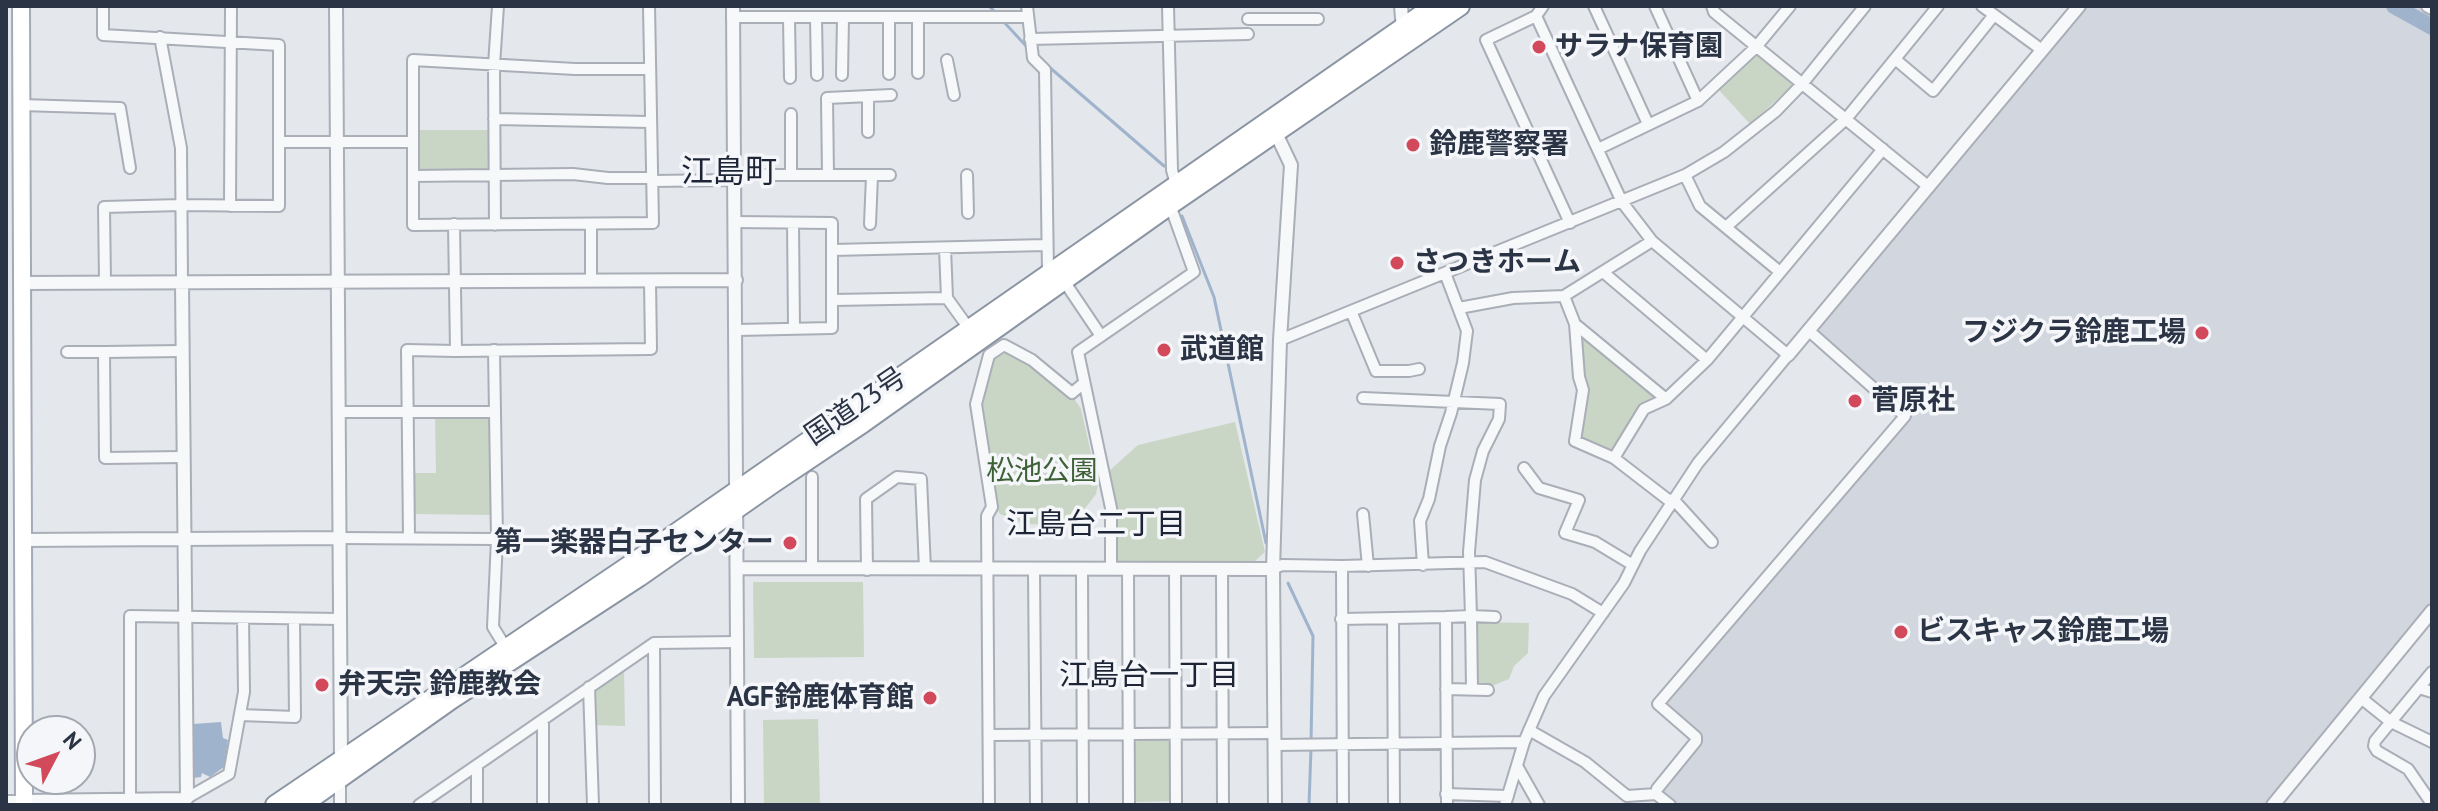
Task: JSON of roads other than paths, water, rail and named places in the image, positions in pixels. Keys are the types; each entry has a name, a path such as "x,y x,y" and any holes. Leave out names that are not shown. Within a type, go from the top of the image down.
{"highway":[{"name":"国道23号","path":"1406,34 1434,6"},
{"name":"国道23号","path":"275,805 970,330 1170,205 1273,127 1406,34 1460,6"},
{"name":"国道23号","path":"302,805 863,423 1176,185 1273,127"}],"main road":[{"path":"21,6 24,802"}],"street":[{"path":"103,6 103,35 279,45 280,142 279,206 104,207 105,282"},
{"path":"230,206 231,6"},
{"path":"336,6 340,805"},
{"path":"495,225 494,65 498,6"},
{"path":"649,6 653,223 413,225 413,60 575,69 650,69"},
{"path":"1168,6 1172,170 1176,185"},
{"path":"1401,6 1406,34"},
{"path":"1543,6 1536,16 1486,40 1570,223"},
{"path":"1594,6 1648,124"},
{"path":"1655,6 1698,101"},
{"path":"1712,6 1714,12 1929,187"},
{"path":"1598,149 1698,101 1756,47 1790,6"},
{"path":"1280,340 1685,175 1750,133 1802,84 1865,6"},
{"path":"1726,227 1846,119 1938,6"},
{"path":"1982,6 2042,50"},
{"path":"1446,617 1446,800 1506,800 1524,742 1544,696 1603,613 1698,463 2079,6"},
{"path":"738,805 737,330 732,12 789,18 1005,18 1027,12 1033,58 1045,70 1046,245 1056,277 1101,336"},
{"path":"1895,59 1933,91 1994,15"},
{"path":"1536,16 1622,202 1652,241 1788,355"},
{"path":"789,18 790,78"},
{"path":"816,18 817,75"},
{"path":"842,75 843,18"},
{"path":"889,18 889,74"},
{"path":"918,18 918,73"},
{"path":"1248,19 1318,19"},
{"path":"1031,42 1248,34"},
{"path":"160,37 181,148 187,802"},
{"path":"947,60 954,95"},
{"path":"828,175 827,98 891,95"},
{"path":"868,96 868,132"},
{"path":"21,105 120,108 130,168"},
{"path":"791,114 791,174"},
{"path":"494,119 650,122"},
{"path":"1273,127 1291,165 1280,340 1273,569 1275,805"},
{"path":"280,142 413,142"},
{"path":"1614,458 1644,409 1666,399 1707,360 1883,149"},
{"path":"413,176 573,174 651,179 791,174 890,175"},
{"path":"967,175 968,213"},
{"path":"1685,175 1700,206 1780,272"},
{"path":"870,224 872,176"},
{"path":"1111,569 1111,508 1078,352 1194,272 1170,205"},
{"path":"735,222 832,223 832,328 737,330"},
{"path":"793,223 794,328"},
{"path":"454,224 456,351"},
{"path":"591,224 591,280"},
{"path":"1459,308 1513,298 1564,296 1652,241"},
{"path":"832,250 1046,245"},
{"path":"945,248 947,298 970,330"},
{"path":"1603,272 1707,360"},
{"path":"1423,565 1420,521 1429,499 1463,363 1467,331 1445,273"},
{"path":"21,283 736,280"},
{"path":"409,538 407,350 651,349 650,281"},
{"path":"1564,296 1575,324 1579,377 1583,390 1575,441 1614,458 1672,501 1712,542"},
{"path":"833,300 947,298"},
{"path":"1351,311 1376,371 1419,369"},
{"path":"1575,324 1666,399"},
{"path":"1656,794 1696,741 1696,737 1658,704 1905,416 1808,330"},
{"path":"989,805 987,516 992,507 976,404 989,355 1004,345 1032,360 1072,393 1084,383"},
{"path":"494,350 497,539 493,627 506,648"},
{"path":"67,352 183,351"},
{"path":"104,352 105,458 183,457"},
{"path":"1363,398 1500,404 1499,419 1478,463 1469,552 1472,690"},
{"path":"339,412 494,412"},
{"path":"1524,468 1539,488 1579,500 1565,533 1595,542 1633,565"},
{"path":"812,477 812,569"},
{"path":"867,570 866,499 897,477 921,479 925,569"},
{"path":"1363,514 1368,566"},
{"path":"22,540 497,539"},
{"path":"737,568 1273,569 1282,565 1485,562 1536,578 1572,594 1603,613"},
{"path":"1342,566 1343,805"},
{"path":"1175,569 1176,805"},
{"path":"1222,569 1223,805"},
{"path":"1034,570 1036,805"},
{"path":"1082,570 1083,805"},
{"path":"1128,570 1129,805"},
{"path":"2273,805 2432,611"},
{"path":"130,800 130,616 340,619"},
{"path":"1341,619 1495,617"},
{"path":"6,802 187,802 229,774 244,692 243,618"},
{"path":"1393,618 1394,805"},
{"path":"240,715 295,717 294,619"},
{"path":"419,805 654,643 738,642"},
{"path":"654,643 655,805"},
{"path":"2432,672 2374,746 2377,751 2408,769 2432,804"},
{"path":"589,687 593,805"},
{"path":"2419,688 2432,692"},
{"path":"1446,689 1488,690"},
{"path":"2361,698 2391,722 2432,742"},
{"path":"543,720 543,805"},
{"path":"1529,730 1585,762 1627,796"},
{"path":"989,735 1223,733 1311,745 1524,742"},
{"path":"477,765 477,805"},
{"path":"1517,766 1530,784 1539,805"},
{"path":"1617,805 1627,796 1656,794 1670,805"}],"water":[{"path":"221,722 223,738 228,740 224,767 210,777 202,773 201,777 193,778 193,724"}],"waterway":[{"path":"989,6 998,15"},
{"path":"2394,6 2432,27"},
{"path":"1003,21 1027,47"},
{"path":"1048,66 1164,166"},
{"path":"1182,216 1214,297 1266,543"},
{"path":"1288,583 1313,636 1311,742"},
{"path":"1309,805 1311,749"}],"place":[{"name":"サラナ保育園","path":"1539,47"},
{"name":"鈴鹿警察署","path":"1413,145"},
{"name":"さつきホーム","path":"1397,263"},
{"name":"フジクラ鈴鹿工場","path":"2202,333"},
{"name":"武道館","path":"1164,350"},
{"name":"菅原社","path":"1855,401"},
{"name":"第一楽器白子センター","path":"790,543"},
{"name":"ビスキャス鈴鹿工場","path":"1901,632"},
{"name":"弁天宗 鈴鹿教会","path":"322,685"},
{"name":"AGF鈴鹿体育館","path":"930,698"}],"district":[{"name":"江島町","path":"729,173"},
{"name":"江島台二丁目","path":"1096,525"},
{"name":"江島台一丁目","path":"1149,676"}],"park label":[{"name":"松池公園","path":"1042,472"}]}
